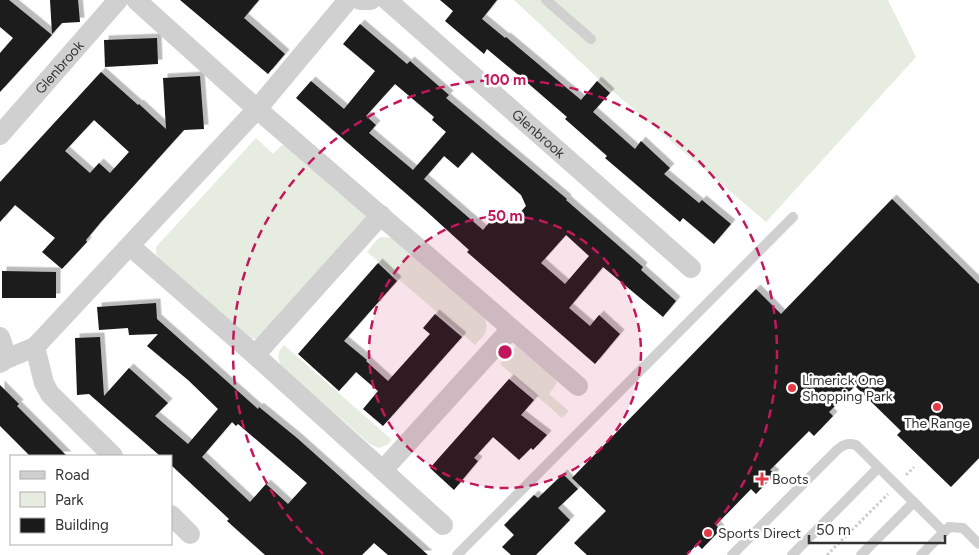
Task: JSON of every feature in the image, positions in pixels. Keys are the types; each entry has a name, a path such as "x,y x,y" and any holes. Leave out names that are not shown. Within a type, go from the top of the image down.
{"street":[{"name":"Glenbrook","path":"0,135 118,0"},
{"path":"136,0 257,109 578,386"},
{"path":"0,337 4,349 3,361 35,347 257,109 348,0"},
{"path":"360,0 371,0"},
{"name":"Glenbrook","path":"387,0 691,268"},
{"path":"255,355 381,215"},
{"path":"130,246 255,355 443,525"},
{"path":"383,470 511,329"},
{"path":"35,347 44,383 50,394 111,455"},
{"path":"172,517 190,534"}],"lane":[{"path":"546,0 590,39"},
{"path":"457,555 793,217"},
{"path":"732,555 844,444 856,445 944,532"},
{"path":"792,555 878,468"},
{"path":"861,555 914,502"},
{"path":"922,555 949,527 963,528 979,544"}],"path":[{"path":"827,555 914,467"}],"green space":[{"path":"514,0 888,0 916,57 766,222 602,82"},
{"path":"256,138 273,154 282,145 287,145 366,211 366,217 259,338 255,339 249,338 159,259 156,254 156,247"},
{"path":"381,237 393,238 485,319 486,331 475,345 367,252"},
{"path":"284,345 392,440 387,445 379,448 370,444 281,366 278,355"},
{"path":"516,346 555,379 557,383 549,394 569,411 562,418 500,364"}],"building":[{"path":"0,0 9,0 52,35 0,92 0,53 13,38 0,27"},
{"path":"50,0 78,0 80,22 62,23 52,34"},
{"path":"180,0 259,0 244,18 285,54 268,74"},
{"path":"440,0 497,0 482,19 581,100 597,81 610,93 593,112 635,149 641,141 670,168 664,174 699,203 702,200 731,224 714,244 683,218 680,222 605,158 607,156 565,119 567,117 523,79 487,49 484,54 445,21 453,11"},
{"path":"360,24 407,64 410,61 449,95 446,98 567,199 643,267 641,270 676,301 663,317 603,267 569,308 590,326 599,315 620,334 595,364 467,252 469,250 425,210 296,98 311,81 344,109 375,71 343,44","holes":["395,84 434,117 432,120 446,132 413,170 369,133 376,125 366,116","472,152 521,195 526,206 511,223 498,212 483,230 424,179 444,156 458,168","566,235 589,256 565,284 541,263"]},
{"path":"157,38 158,64 105,67 104,40"},
{"path":"101,72 166,129 163,78 200,76 204,129 184,130 101,222 86,240 87,242 62,269 42,252 55,238 15,205 0,222 0,182","holes":["94,120 129,152 110,173 99,163 90,173 65,151"]},
{"path":"892,199 979,284 979,458 951,487 897,435 901,431 855,386 829,412 833,416 814,436 809,431 770,470 775,474 756,494 751,489 716,525 720,530 702,549 697,544 687,555 587,555 574,543 606,511 572,478 756,289 781,314"},
{"path":"378,263 397,281 344,341 388,381 430,334 423,328 435,314 462,337 383,426 363,409 378,391 356,372 339,391 298,354"},
{"path":"2,271 56,272 56,298 2,298"},
{"path":"156,303 157,319 258,409 259,407 297,438 428,555 388,555 374,543 362,555 265,555 227,521 229,519 172,466 172,455 159,455 89,394 77,395 75,338 100,337 104,396 129,368 168,403 155,416 188,444 218,409 188,380 147,346 158,334 129,335 128,328 99,330 97,307","holes":["232,422 236,426 238,424 307,483 288,504 266,484 250,502 202,457"]},
{"path":"509,379 534,400 521,415 547,435 533,450 531,448 519,460 493,437 474,458 478,461 454,490 430,468"},
{"path":"0,385 19,404 17,406 66,455 29,455 0,426"},
{"path":"563,474 578,489 558,508 570,520 536,555 511,555 502,547 514,535 504,525 534,495 538,498"}],"place":[{"name":"Limerick One Shopping Park","path":"792,388"},
{"name":"The Range","path":"937,407"},
{"name":"Boots","path":"762,479"},
{"name":"Sports Direct","path":"708,533"}]}
